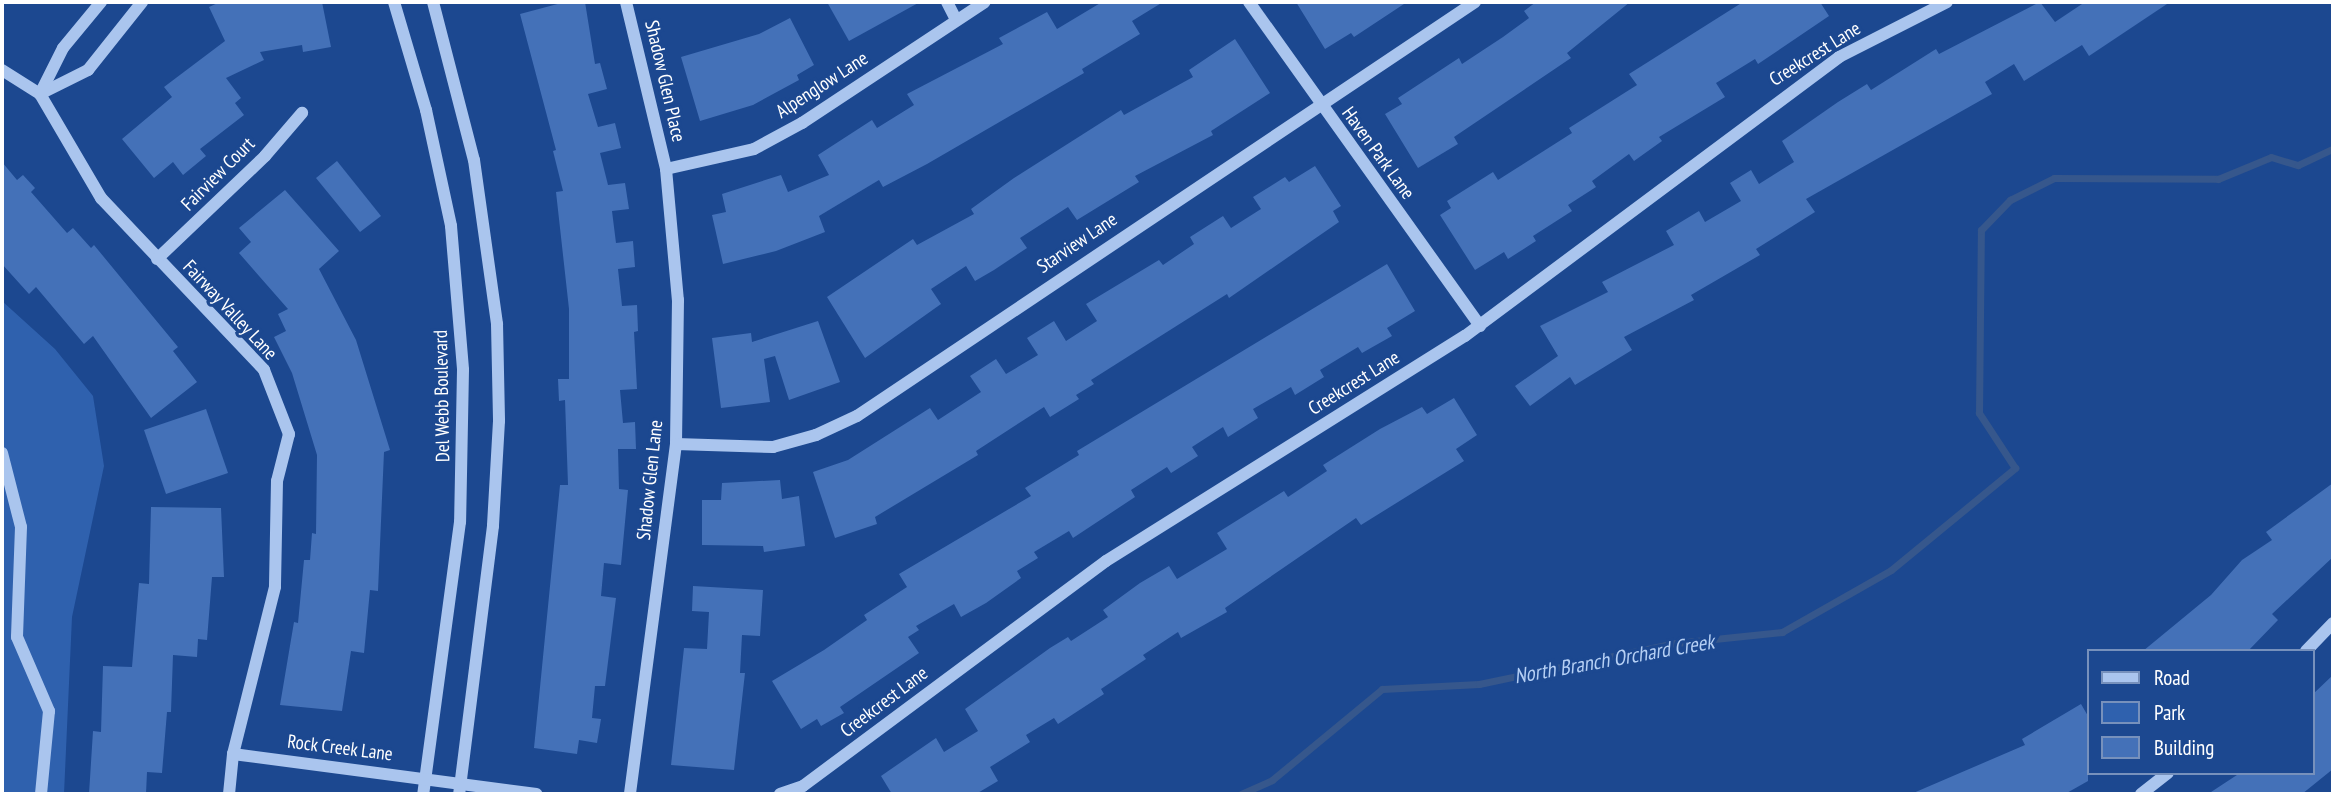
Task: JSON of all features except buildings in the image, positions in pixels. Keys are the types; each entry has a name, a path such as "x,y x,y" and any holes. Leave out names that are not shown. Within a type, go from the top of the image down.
{"street":[{"path":"40,94 63,48 102,2"},
{"path":"40,94 88,71 142,2"},
{"name":"Del Webb Boulevard","path":"394,2 426,110 449,214 463,370 460,522 422,794"},
{"path":"433,2 474,160 497,324 499,421 493,526 460,789 536,794"},
{"name":"Shadow Glen Place","path":"626,2 666,169"},
{"path":"947,2 956,20"},
{"name":"Alpenglow Lane","path":"666,169 754,149 802,123 985,2"},
{"name":"Haven Park Lane","path":"1249,2 1479,326"},
{"name":"Starview Lane","path":"676,444 773,447 816,435 857,416 1475,2"},
{"name":"Creekcrest Lane","path":"780,794 803,786 1106,561 1479,326 1839,57 1947,2"},
{"name":"Fairway Valley Lane","path":"2,70 40,94 101,198 264,370 289,434 277,481 275,587 233,754 229,794"},
{"name":"Fairview Court","path":"157,259 265,156 302,113"},
{"name":"Shadow Glen Lane","path":"630,794 676,444 678,300 666,169"},
{"path":"2,453 21,527 17,637 49,711 41,794"},
{"path":"2308,649 2333,623"},
{"name":"Rock Creek Lane","path":"233,754 443,781 460,789"},
{"path":"2141,794 2165,775"}],"green space":[{"path":"2,301 55,349 93,396 104,466 72,617 64,794 2,794"}],"waterway":[{"name":"North Branch Orchard Creek","path":"1241,794 1272,780 1382,689 1479,684 1676,643 1782,632 1891,570 2015,468 1979,413 1981,230 2010,200 2054,178 2218,179 2271,157 2298,165 2333,149"}]}
